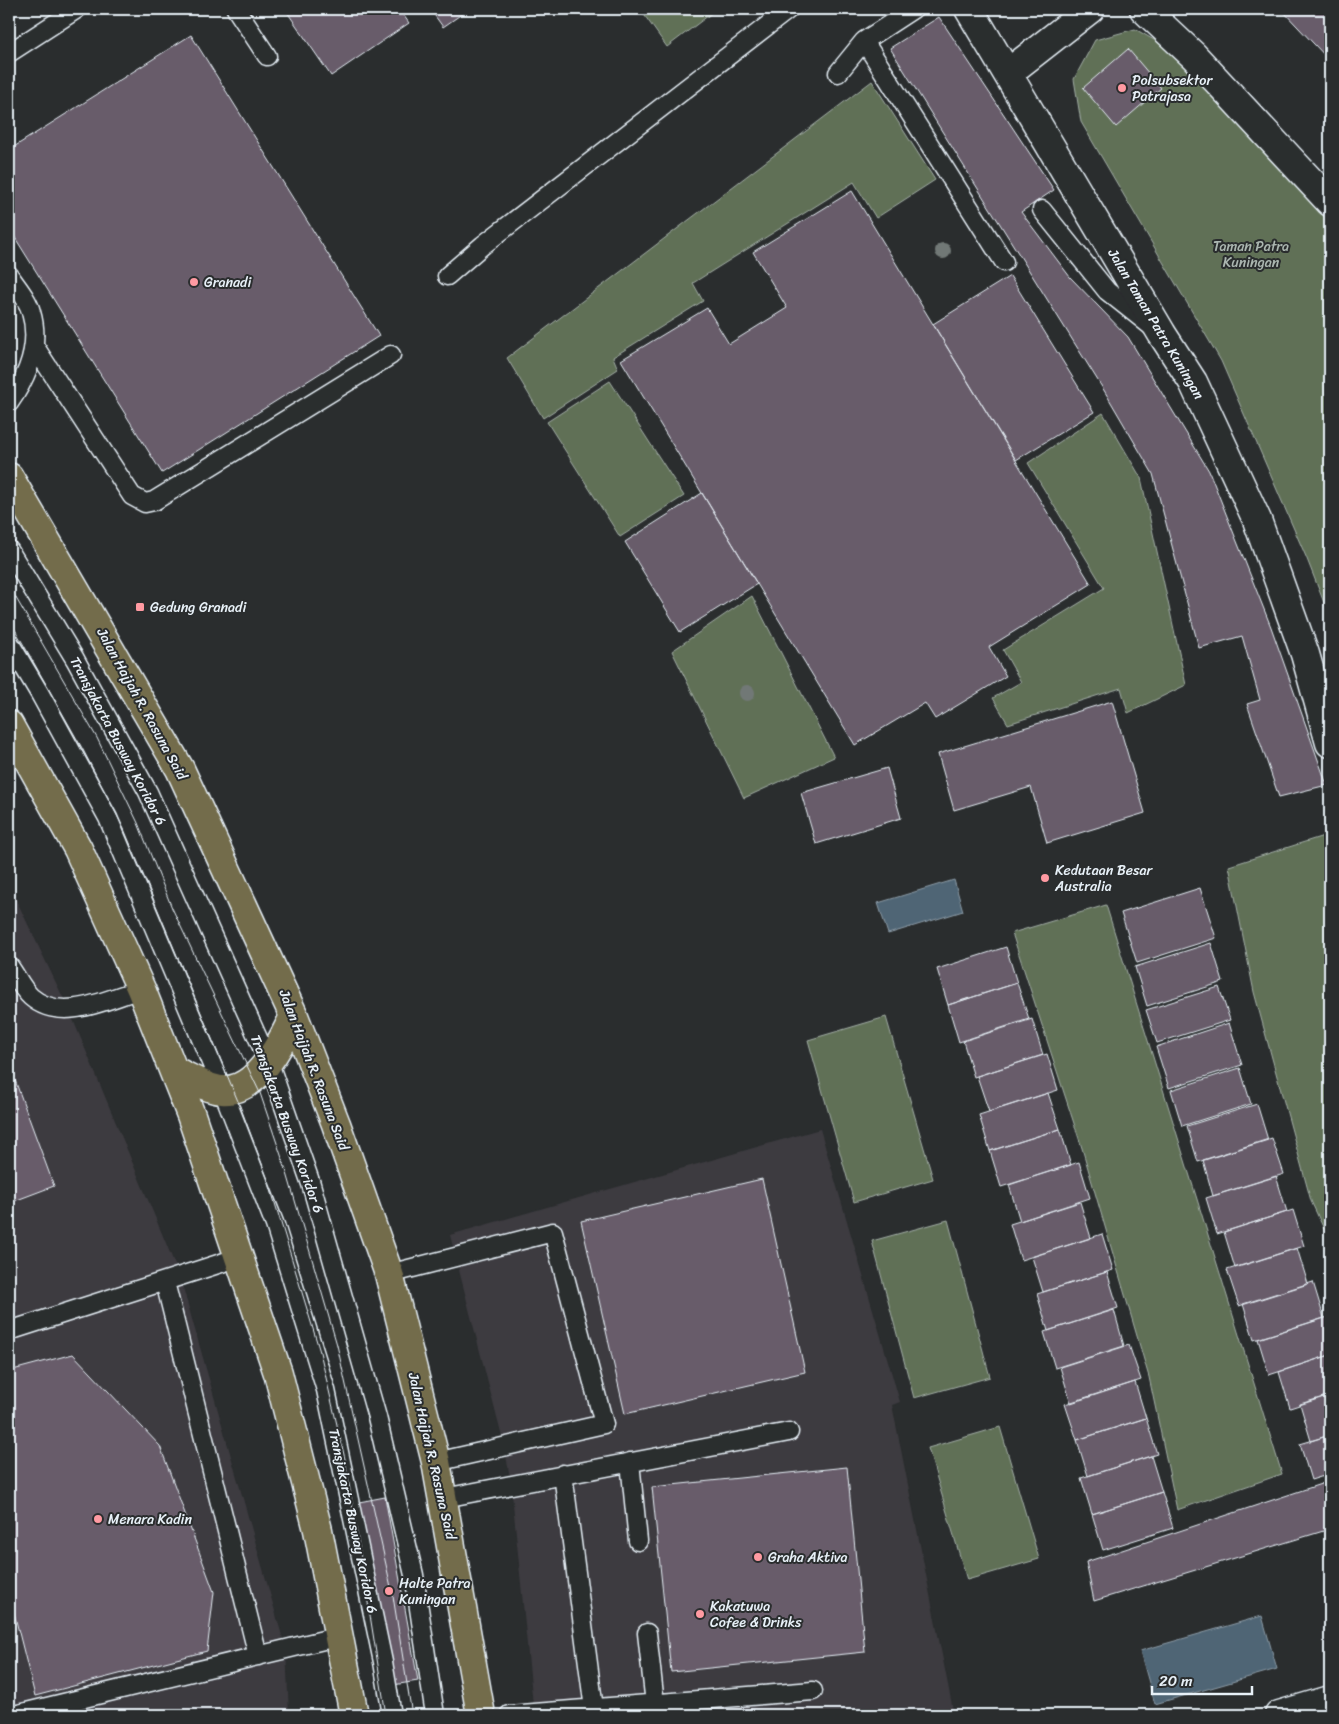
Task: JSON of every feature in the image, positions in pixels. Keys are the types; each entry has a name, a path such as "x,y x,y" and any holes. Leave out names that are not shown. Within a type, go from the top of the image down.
{"main road":[{"name":"Jalan Hajjah R. Rasuna Said","path":"9,477 180,769 294,1016 336,1124 389,1274 436,1462 444,1498 480,1715"},
{"path":"9,725 78,850 141,989 175,1070 278,1373 318,1530 354,1715"},
{"path":"175,1070 222,1091 242,1086 269,1063 281,1044 294,1016"}],"street":[{"name":"Jalan Taman Patra Kuningan","path":"969,9 1162,334 1193,382 1257,520 1305,654 1330,743"},
{"path":"1008,73 1090,9"},
{"path":"1144,9 1194,56 1330,202"},
{"path":"1279,1715 1330,1700"}],"lane":[{"path":"9,53 77,9"},
{"path":"236,9 267,56"},
{"path":"447,276 490,239 789,9"},
{"path":"838,73 864,41 913,9"},
{"path":"864,41 1004,262"},
{"path":"1042,210 1107,291 1162,334"},
{"path":"9,275 31,311 35,347 21,386 9,403"},
{"path":"35,347 132,496 145,503 154,501 392,355"},
{"name":"Transjakarta Busway Koridor 6","path":"9,550 75,659 148,792 269,1063 311,1184 377,1416 414,1575 435,1715"},
{"name":"Transjakarta Busway Koridor 6","path":"9,642 40,694 108,818 222,1091 275,1226 326,1390 382,1654 392,1715"},
{"path":"9,966 32,998 50,1006 69,1010 141,989"},
{"path":"389,1274 553,1232 604,1424 436,1462"},
{"path":"9,1331 240,1257"},
{"path":"165,1282 258,1656"},
{"path":"444,1498 789,1432"},
{"path":"630,1462 638,1541"},
{"path":"563,1474 594,1709"},
{"path":"647,1632 655,1704"},
{"path":"14,1715 340,1636"},
{"path":"509,1715 813,1691"}],"shaded area":[{"path":"9,885 69,1010 180,1277 286,1650 289,1715 9,1715"},
{"path":"820,1129 900,1402 892,1405 954,1715 534,1715 511,1483 504,1445 450,1235"}],"green space":[{"path":"640,9 717,9 667,47"},
{"name":"Taman Patra Kuningan","path":"1135,29 1166,47 1330,223 1330,618 1307,559 1221,361 1081,122 1074,79 1095,40"},
{"path":"872,81 935,180 876,218 854,182 693,283 703,301 613,357 618,369 543,418 507,358"},
{"path":"610,381 684,496 620,537 547,422"},
{"path":"1103,413 1141,478 1186,685 1128,713 1121,688 1008,724 993,698 1021,682 1003,650 1104,588 1028,463"},
{"path":"752,596 834,757 744,798 672,651"},
{"path":"1330,834 1330,1242 1311,1201 1254,992 1229,866"},
{"path":"1106,905 1282,1474 1177,1510 1149,1377 1082,1148 1012,933"},
{"path":"886,1017 933,1179 854,1202 808,1040"},
{"path":"948,1220 990,1377 914,1398 872,1241"},
{"path":"1000,1427 1039,1559 967,1580 928,1448"}],"water":[{"path":"954,880 963,911 888,934 878,903"},
{"path":"1262,1616 1277,1669 1155,1704 1140,1651"}],"building":[{"path":"285,9 399,9 409,23 331,76"},
{"path":"430,9 469,9 443,27"},
{"path":"1281,9 1330,9 1330,61"},
{"path":"939,17 1054,190 1021,212 1070,277 1128,337 1209,471 1271,627 1327,785 1279,797 1247,704 1260,700 1242,636 1199,648 1153,474 1105,392 890,48"},
{"name":"Granadi","path":"191,35 379,336 162,473 9,228 9,150"},
{"name":"Polsubsektor Patrajasa","path":"1128,49 1161,88 1116,127 1083,88"},
{"path":"852,191 1091,584 989,647 1006,676 935,719 925,703 855,745 621,360 707,308 729,344 787,308 753,252"},
{"path":"1010,276 1094,412 1016,460 933,324"},
{"path":"702,493 757,584 680,632 625,542"},
{"path":"1112,701 1145,813 1047,843 1031,787 954,810 938,754"},
{"path":"887,768 901,818 816,844 801,793"},
{"path":"1200,888 1216,938 1137,963 1121,913"},
{"path":"1211,943 1223,982 1147,1006 1135,967"},
{"path":"1006,947 1017,983 948,1005 937,969"},
{"path":"1017,983 1029,1019 959,1042 948,1005"},
{"path":"1219,987 1230,1020 1157,1043 1146,1010"},
{"path":"1032,1019 1043,1055 974,1077 963,1041"},
{"path":"1229,1023 1242,1065 1169,1088 1156,1047"},
{"path":"1047,1054 1058,1090 989,1112 977,1076"},
{"path":"9,1064 54,1186 9,1203"},
{"path":"1240,1068 1251,1104 1182,1126 1171,1090"},
{"path":"1048,1093 1060,1129 990,1151 979,1115"},
{"path":"1257,1104 1268,1140 1198,1162 1187,1126"},
{"path":"1060,1129 1071,1165 1001,1187 990,1151"},
{"path":"1272,1138 1284,1174 1213,1196 1203,1160"},
{"path":"1079,1162 1090,1198 1020,1221 1009,1185"},
{"path":"1276,1176 1287,1212 1217,1234 1206,1198"},
{"path":"762,1179 805,1372 625,1414 581,1221"},
{"path":"1080,1202 1091,1238 1021,1260 1010,1224"},
{"path":"1293,1210 1304,1246 1235,1268 1224,1232"},
{"path":"1102,1234 1113,1270 1043,1292 1032,1257"},
{"path":"1297,1248 1308,1284 1239,1306 1227,1270"},
{"path":"1107,1272 1118,1308 1048,1331 1037,1294"},
{"path":"1313,1282 1324,1318 1254,1340 1243,1304"},
{"path":"1114,1310 1124,1346 1055,1368 1044,1332"},
{"path":"1328,1317 1330,1324 1330,1355 1269,1375 1258,1339"},
{"path":"1129,1345 1141,1380 1071,1403 1060,1367"},
{"name":"Menara Kadin","path":"73,1354 160,1446 214,1592 207,1651 35,1696 9,1593 9,1371"},
{"path":"1330,1355 1330,1395 1290,1408 1279,1372"},
{"path":"1135,1382 1146,1418 1077,1440 1065,1404"},
{"path":"1330,1395 1330,1435 1311,1441 1300,1404"},
{"path":"1146,1418 1157,1454 1088,1476 1077,1440"},
{"path":"1330,1435 1330,1474 1311,1480 1300,1444"},
{"path":"1151,1456 1162,1492 1092,1514 1081,1478"},
{"name":"Graha Aktiva","path":"847,1467 865,1652 671,1672 652,1487"},
{"path":"1330,1481 1330,1529 1094,1601 1086,1562"},
{"path":"1162,1492 1173,1528 1103,1550 1092,1514"},
{"name":"Halte Patra Kuningan","path":"385,1497 418,1681 393,1685 359,1502"}],"tram line":[{"path":"9,586 97,738 138,823 172,908 260,1093 287,1173 337,1345 393,1596 412,1715"},
{"path":"9,619 82,748 124,829 240,1106 268,1180 320,1352 345,1459 386,1715"}],"place":[{"name":"Polsubsektor Patrajasa","path":"1122,88"},
{"name":"Granadi","path":"194,282"},
{"name":"Gedung Granadi","path":"140,607"},
{"name":"Kedutaan Besar Australia","path":"1045,878"},
{"name":"Menara Kadin","path":"98,1519"},
{"name":"Graha Aktiva","path":"758,1557"},
{"name":"Halte Patra Kuningan","path":"389,1591"},
{"name":"Kakatuwa Cofee & Drinks","path":"700,1614"}]}
